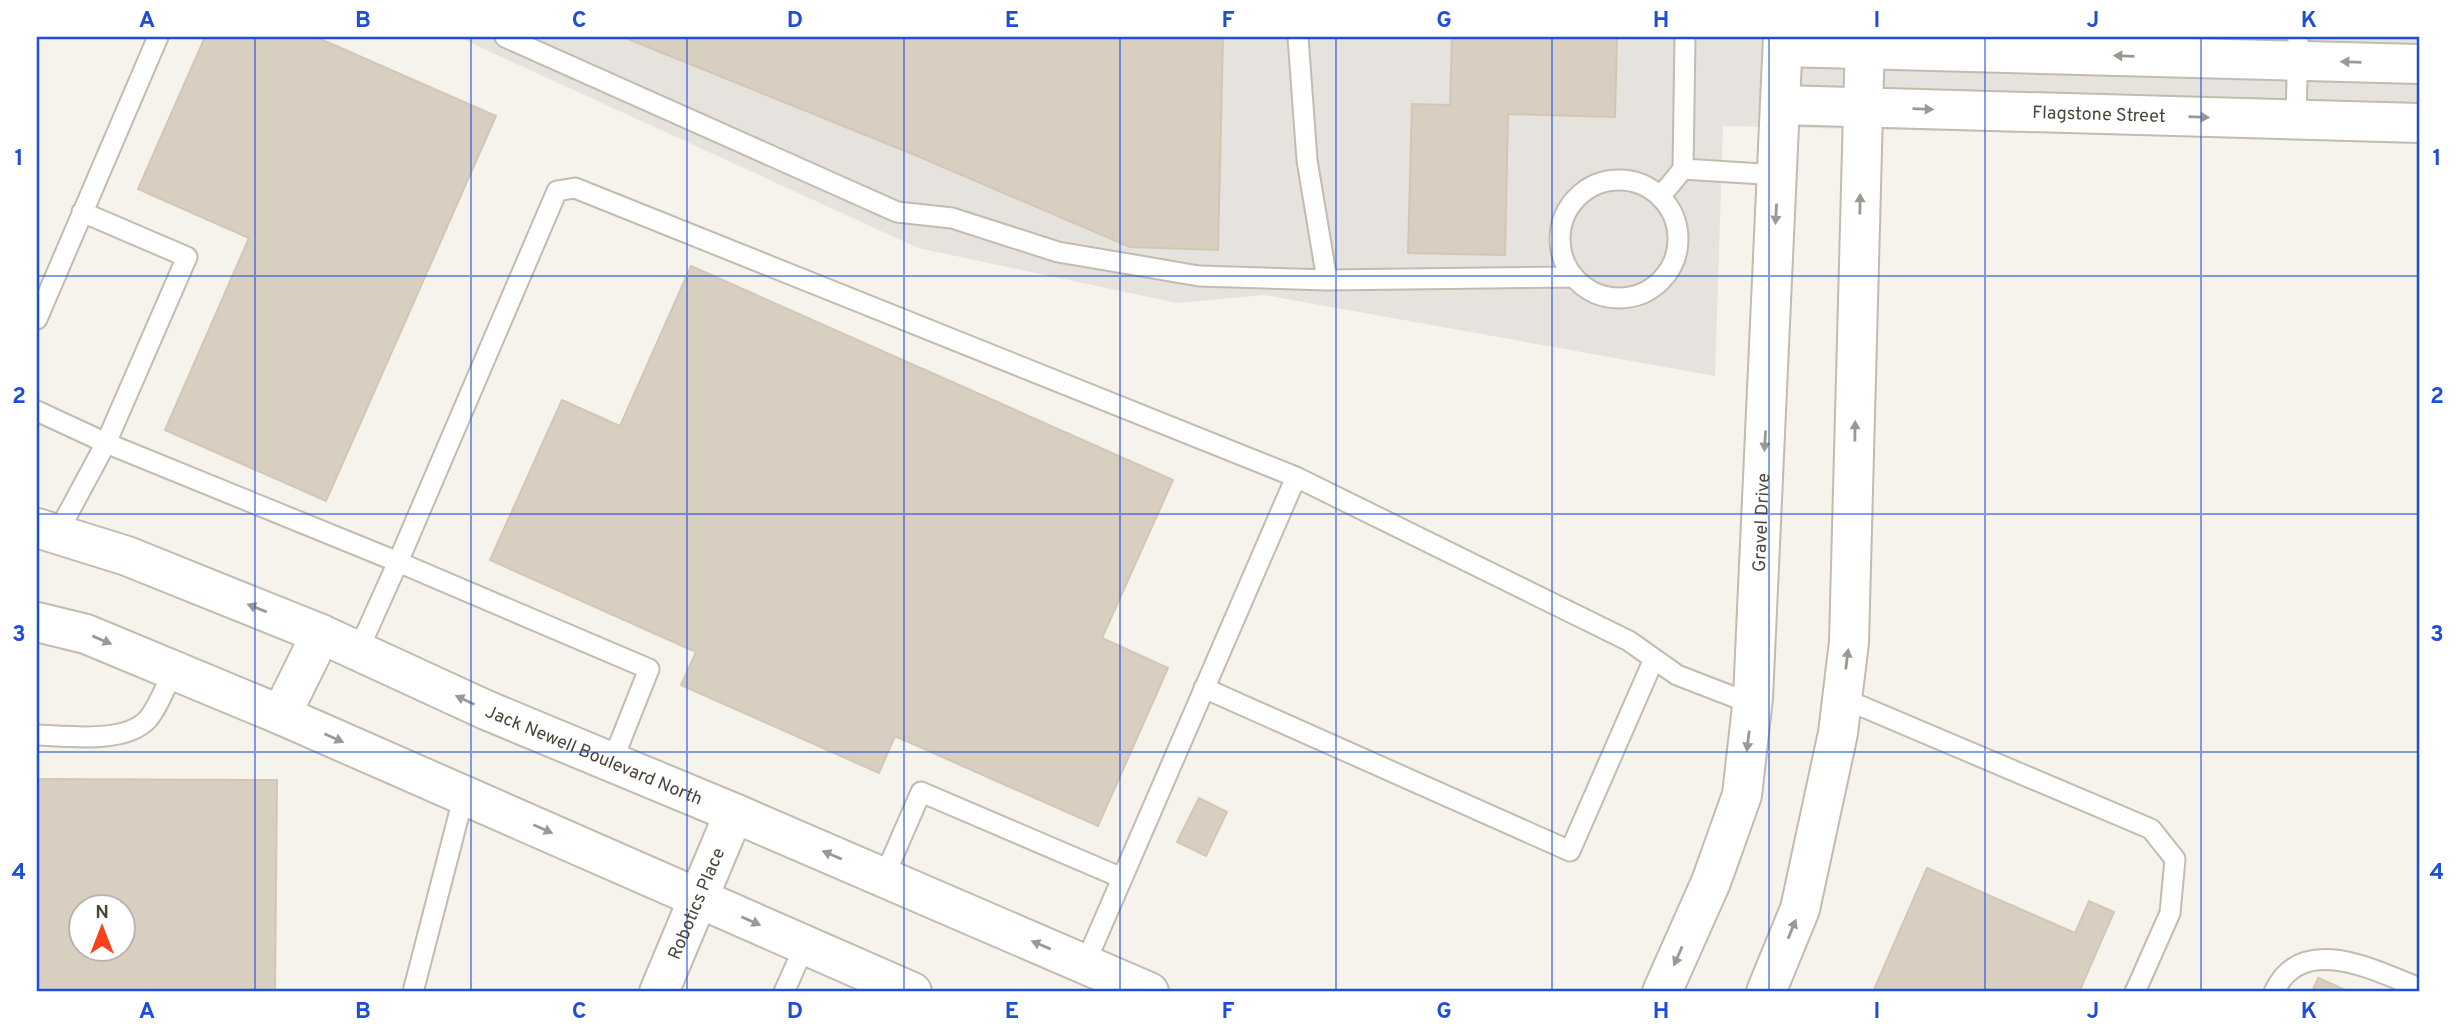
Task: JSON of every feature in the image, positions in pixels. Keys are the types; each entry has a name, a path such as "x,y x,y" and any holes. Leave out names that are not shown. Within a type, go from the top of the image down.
{"street":[{"path":"1783,42 2298,49 2419,64"},
{"name":"Gravel Drive","path":"1662,992 1711,882 1742,795 1752,704 1783,42"},
{"path":"1766,992 1800,909 1838,733 1849,642 1865,43"},
{"name":"Flagstone Street","path":"1781,106 2419,123"},
{"name":"Jack Newell Boulevard North","path":"47,531 127,556 321,634 486,710 734,813 1149,992"},
{"path":"37,622 86,634 281,715 912,992"},
{"path":"281,715 321,634"},
{"name":"Robotics Place","path":"659,992 734,813"}],"lane":[{"path":"37,319 158,37"},
{"path":"505,37 897,212 952,218 1058,252 1199,276 1327,280 1573,277"},
{"path":"1298,37 1307,160 1327,280"},
{"path":"1660,197 1683,169 1685,37"},
{"path":"2296,120 2298,49"},
{"path":"1683,169 1778,175"},
{"path":"1624,180 1644,186 1660,197 1672,213 1677,231 1677,250 1670,267 1659,282 1643,293 1625,298 1605,296 1588,289 1573,277 1563,260 1559,240 1562,221 1571,203 1586,190 1604,182 1624,180"},
{"path":"358,651 557,191 575,188 1296,477 1629,641 1677,675 1752,704"},
{"path":"47,531 106,443 187,257 82,212"},
{"path":"37,411 106,443 398,562 649,670 612,762"},
{"path":"1085,964 1296,477"},
{"path":"1204,688 1570,851 1654,659"},
{"path":"37,735 112,736 135,731 150,718 174,670"},
{"path":"1842,698 2151,829 2175,859 2170,913 2135,992"},
{"path":"884,877 921,792 1122,878"},
{"path":"413,992 464,795"},
{"path":"784,992 805,945"},
{"path":"2274,992 2280,978 2297,964 2318,959 2362,964 2419,988"}],"shaded area":[{"path":"458,37 2419,37 2419,141 1723,126 1715,376 1264,295 1177,303 918,248"}],"building":[{"path":"205,37 316,37 496,116 326,501 165,430 249,238 138,189"},
{"path":"623,37 1223,37 1218,250 1130,247 915,155"},
{"path":"1452,37 1617,37 1615,117 1508,114 1505,255 1408,253 1412,104 1450,105"},
{"path":"691,266 1173,480 1102,638 1168,668 1098,826 895,736 879,773 681,685 696,652 490,560 562,400 620,426"},
{"path":"37,779 277,780 275,992 37,992"},
{"path":"1199,798 1227,812 1206,856 1177,842"},
{"path":"1927,868 2075,933 2089,901 2114,912 2079,992 1873,992"},
{"path":"2318,978 2350,992 2312,992"}]}
